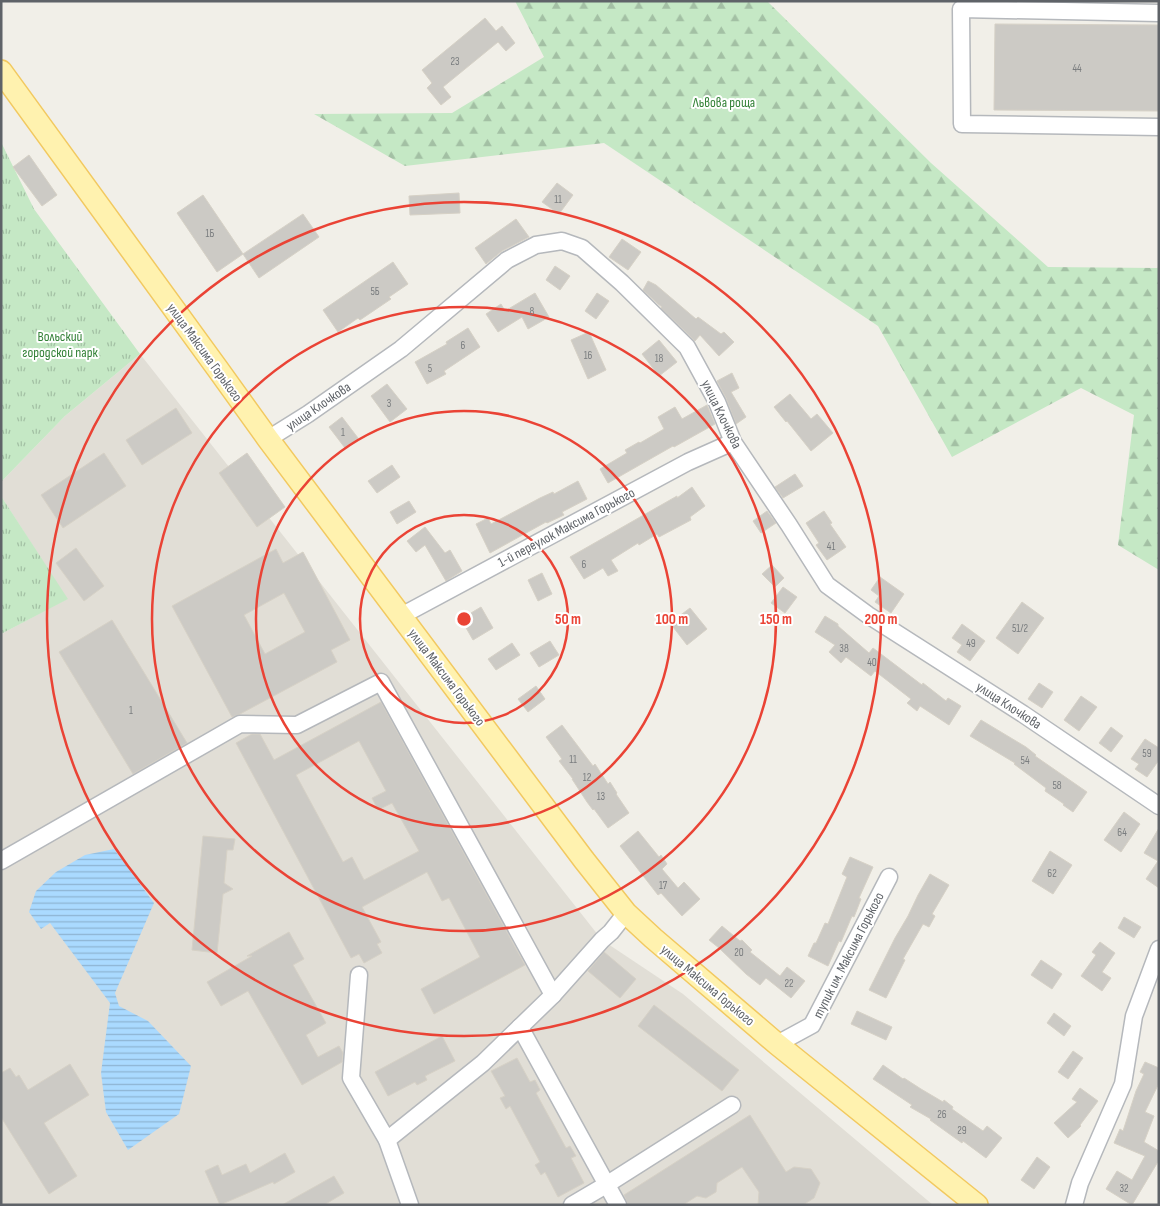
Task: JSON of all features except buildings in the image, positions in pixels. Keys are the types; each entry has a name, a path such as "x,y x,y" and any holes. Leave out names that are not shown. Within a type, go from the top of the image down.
{"main road":[{"name":"улица Максима Горького","path":"1,70 268,439 626,913 777,1044 977,1205"}],"street":[{"path":"1159,13 961,9 962,124 1159,126"},
{"name":"улица Клочкова","path":"268,439 308,414 401,349 507,260 536,244 562,240 582,248 622,283 687,347 717,402 732,442 789,525 827,585 868,615 1023,714 1159,806"},
{"name":"1-й переулок Максима Горького","path":"401,616 688,462 732,442"},
{"path":"1,861 240,724 298,726 381,682 553,995"},
{"name":"тупик им. Максима Горького","path":"777,1044 812,1025 888,877"},
{"path":"387,1140 483,1064 553,995 626,913"},
{"path":"1074,1205 1080,1183 1122,1084 1134,1016 1159,949"},
{"path":"359,975 351,1078 387,1140 410,1205"},
{"path":"520,1027 618,1205"},
{"path":"572,1205 732,1105"}],"shaded area":[{"path":"140,354 602,940 683,994 933,1205 1,1205 1,634 67,599 1,496 1,482 65,416"}],"green space":[{"name":"Львова роща","path":"515,1 767,1 931,163 1048,267 1159,267 1159,570 1118,545 1134,415 1081,388 952,457 878,326 604,143 405,166 314,114 452,113 544,57"},
{"name":"Вольский городской парк","path":"1,142 34,209 140,354 65,416 1,482"},
{"path":"1,496 68,599 1,634"}],"water":[{"path":"114,849 154,903 115,993 119,1006 148,1021 191,1066 179,1114 128,1150 106,1112 101,1073 110,1003 50,923 41,929 29,912 36,891 56,872 85,855"}]}
